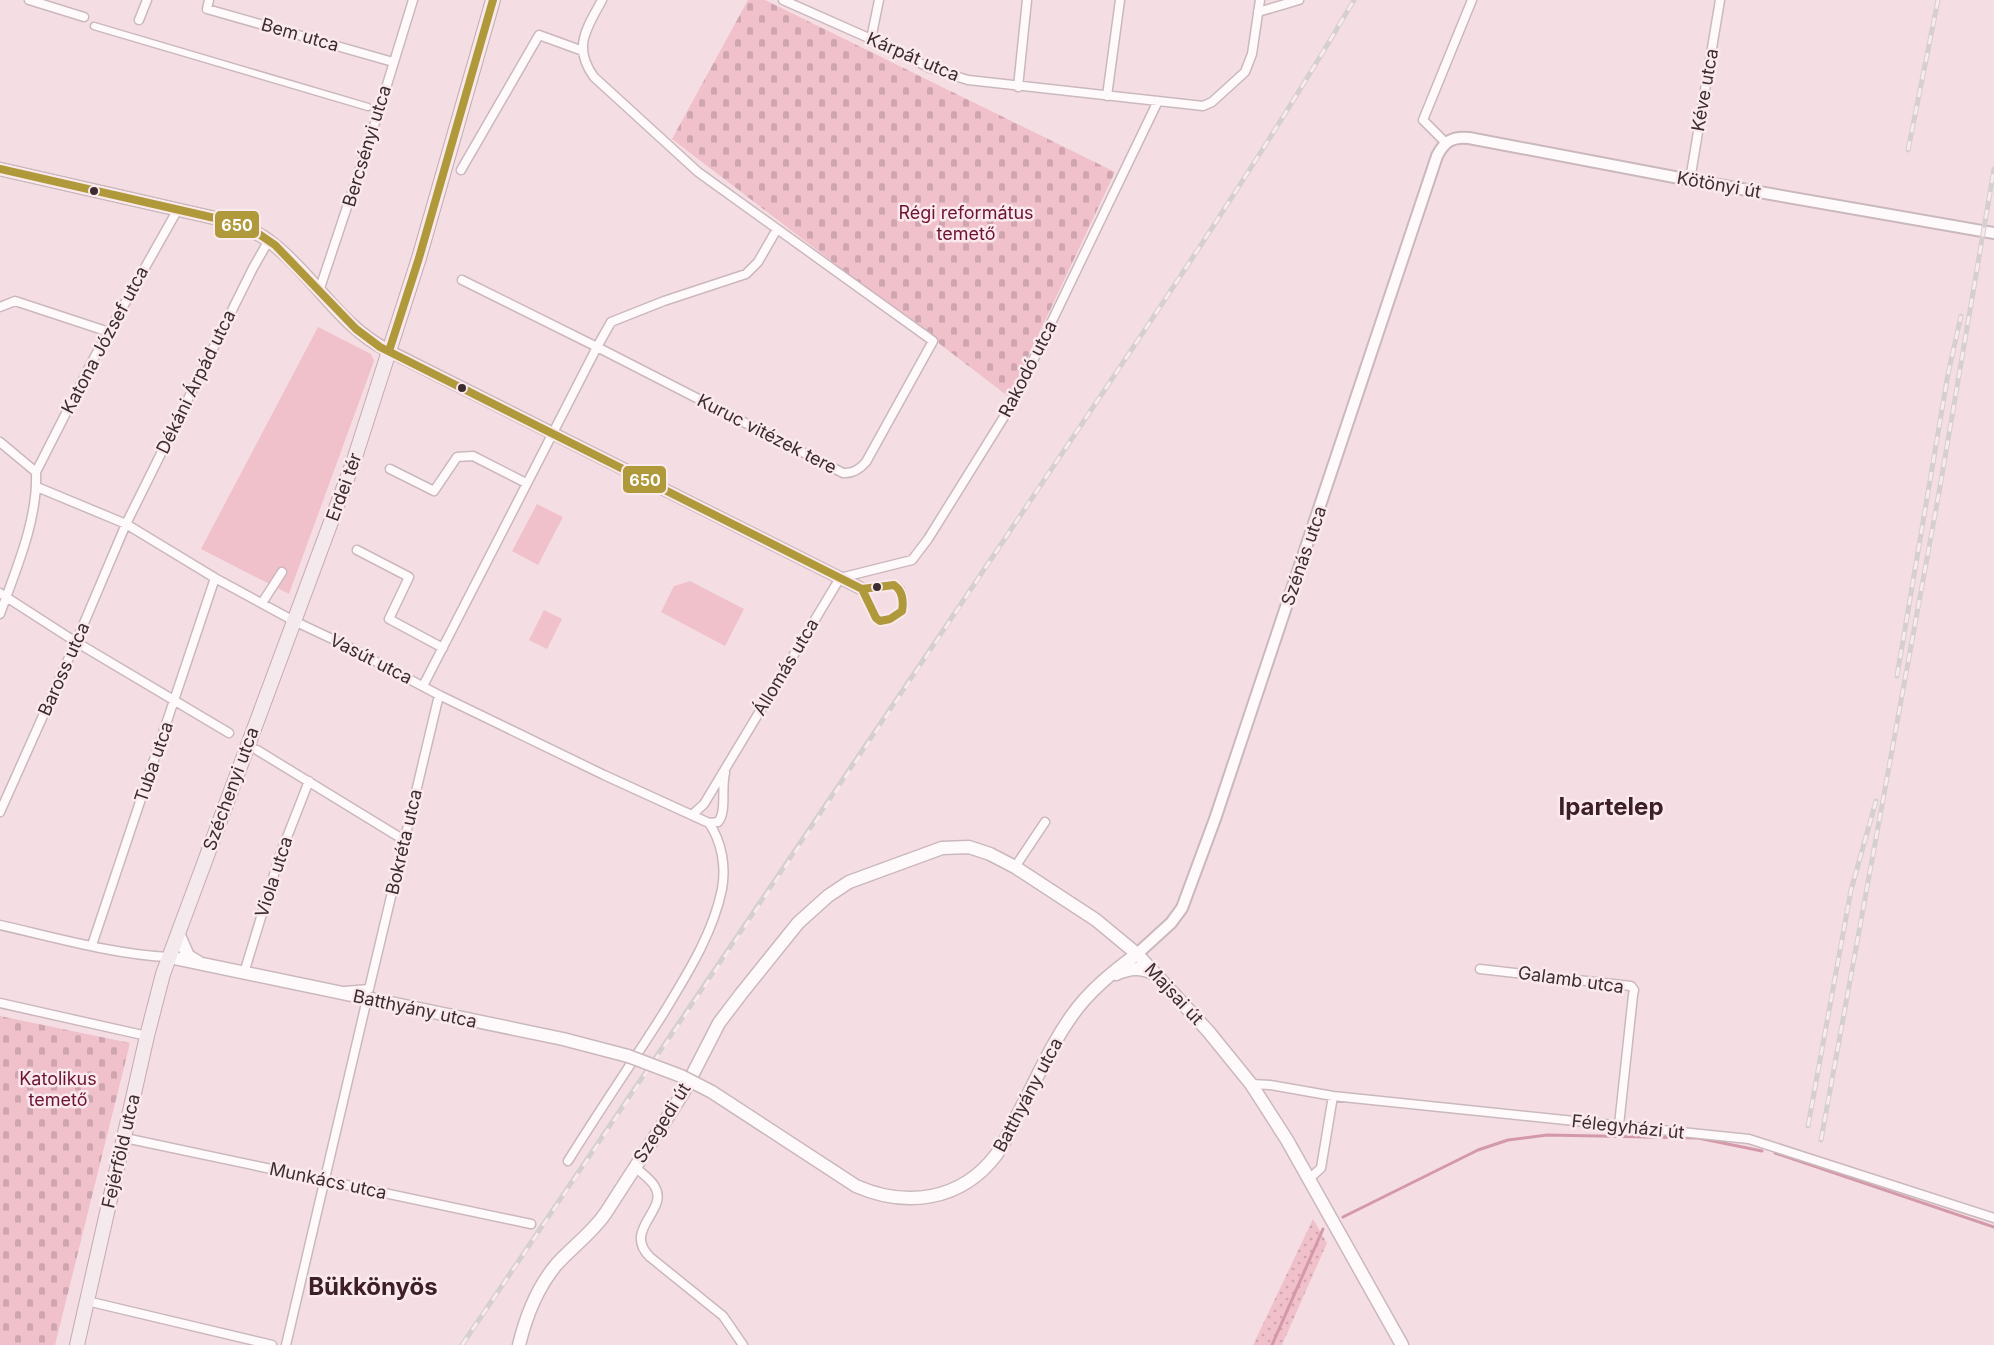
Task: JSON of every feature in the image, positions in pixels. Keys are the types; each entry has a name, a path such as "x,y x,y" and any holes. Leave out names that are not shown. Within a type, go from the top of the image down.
{"main road":[{"path":"0,169 240,225 269,240 356,329 389,351 429,226 493,0"},
{"name":"Erdei tér","path":"294,621 354,460 389,351"},
{"name":"Széchenyi utca","path":"169,957 294,621"},
{"name":"Majsai út","path":"817,906 849,882 942,848 969,847 990,854 1015,867 1096,920 1137,954 1157,975 1208,1031 1251,1084 1287,1140 1402,1345"},
{"name":"Szegedi út","path":"519,1345 527,1316 539,1289 557,1264 598,1224 683,1093 710,1038 729,1008 798,923 817,906"},
{"path":"178,933 188,956 201,964"},
{"name":"Batthyány utca","path":"169,957 333,992 368,994 628,1056 673,1073 712,1092 856,1186 892,1198 914,1198 934,1195 968,1181 995,1156 1073,1013 1107,978 1137,954"},
{"name":"Fejérföld utca","path":"77,1345 147,1036 169,957"},
{"path":"1107,978 1124,970 1134,969 1146,970 1157,975"}],"street":[{"path":"28,0 84,17"},
{"path":"140,20 147,0"},
{"name":"Bercsényi utca","path":"319,291 348,209 412,0"},
{"path":"461,170 539,35 583,51 586,30 602,0"},
{"name":"Kárpát utca","path":"783,0 930,68 953,76 1018,87 1207,105 1241,77 1249,65 1260,0"},
{"path":"871,39 879,0"},
{"path":"1018,87 1027,0"},
{"path":"1107,96 1120,0"},
{"path":"1258,12 1299,0"},
{"path":"1446,142 1423,120 1472,0"},
{"name":"Kéve utca","path":"1690,180 1720,0"},
{"name":"Bem utca","path":"208,4 393,62"},
{"path":"94,26 368,107"},
{"name":"Kuruc vitézek tere","path":"462,280 843,473 856,471 866,462 933,341 698,172 594,77 585,61 583,51"},
{"name":"Rakodó utca","path":"840,578 907,562 916,556 1012,404 1158,101"},
{"name":"Kötönyi út","path":"1446,142 1456,138 1469,138 1690,180 1994,233"},
{"name":"Szénás utca","path":"1137,954 1171,923 1187,899 1437,156 1446,142"},
{"name":"Katona József utca","path":"36,472 109,332 178,209"},
{"path":"423,686 552,432 611,322 746,274 758,262 777,229"},
{"name":"Dékáni Árpád utca","path":"126,524 269,240"},
{"path":"0,307 15,301 109,332"},
{"path":"389,351 862,589 894,585 899,587 903,596 902,610 890,619 880,621 876,618 862,589"},
{"path":"0,442 36,472 37,487 25,543 3,594 0,614"},
{"name":"Erdei tér","path":"390,469 434,491 458,457 473,456 526,483"},
{"name":"Vasút utca","path":"37,487 126,524 215,578 294,621 439,695 709,823"},
{"name":"Baross utca","path":"0,812 126,524"},
{"path":"357,550 409,577 389,620 443,648"},
{"path":"262,603 282,572"},
{"name":"Tuba utca","path":"92,945 215,578"},
{"name":"Állomás utca","path":"692,815 704,804 840,578"},
{"path":"3,594 76,642 229,733"},
{"name":"Bokréta utca","path":"286,1345 439,695"},
{"path":"257,750 404,840"},
{"name":"Állomás utca","path":"709,823 718,822 722,817 723,779 732,756"},
{"name":"Viola utca","path":"244,973 280,855 309,781"},
{"path":"1015,867 1045,822"},
{"path":"568,1161 681,985 708,930 721,892 723,877 723,861 719,843 709,823"},
{"name":"Batthyány utca","path":"0,925 154,957 169,957"},
{"name":"Galamb utca","path":"1480,969 1631,986 1634,995 1619,1125"},
{"path":"0,1003 147,1036"},
{"name":"Félegyházi út","path":"1251,1084 1333,1096 1760,1141 1994,1218"},
{"path":"1309,1179 1321,1168 1333,1096"},
{"name":"Munkács utca","path":"124,1138 531,1224"},
{"path":"634,1167 653,1184 658,1194 642,1232 640,1241 643,1248 650,1257 723,1316 743,1345"},
{"path":"87,1301 272,1345"}],"green space":[{"name":"Régi református temető","path":"748,0 765,0 1115,172 1009,397 672,139"},
{"path":"318,327 371,354 374,361 289,594 201,549"},
{"path":"537,504 563,517 538,565 512,551"},
{"path":"690,581 744,609 725,646 661,612 674,586"},
{"path":"544,610 562,619 547,649 529,640"},
{"name":"Katolikus temető","path":"0,1016 130,1043 55,1345 0,1345"},
{"path":"1313,1219 1327,1243 1282,1345 1253,1345"}],"waterway":[{"path":"1343,1217 1478,1150 1508,1140 1547,1135 1698,1138 1762,1151"},
{"path":"1775,1153 1994,1227"},
{"path":"1272,1345 1323,1229"}],"railway":[{"path":"462,1345 806,837 1142,334 1272,135 1354,0"},
{"path":"1908,150 1938,0"},
{"path":"1821,1140 1940,487 1994,169"},
{"path":"1897,676 1948,374 1961,316"},
{"path":"1808,1126 1851,890 1876,801"}],"transit line":[{"name":"650","path":"389,351 419,258 493,0"},
{"name":"650","path":"0,169 219,219 253,230 275,245 356,329 380,347 862,589"},
{"name":"650","path":"894,585 902,596 902,611 890,619 880,621 876,618 862,589 894,585"}],"district":[{"name":"Ipartelep","path":"1611,807"},
{"name":"Bükkönyös","path":"373,1287"}]}
